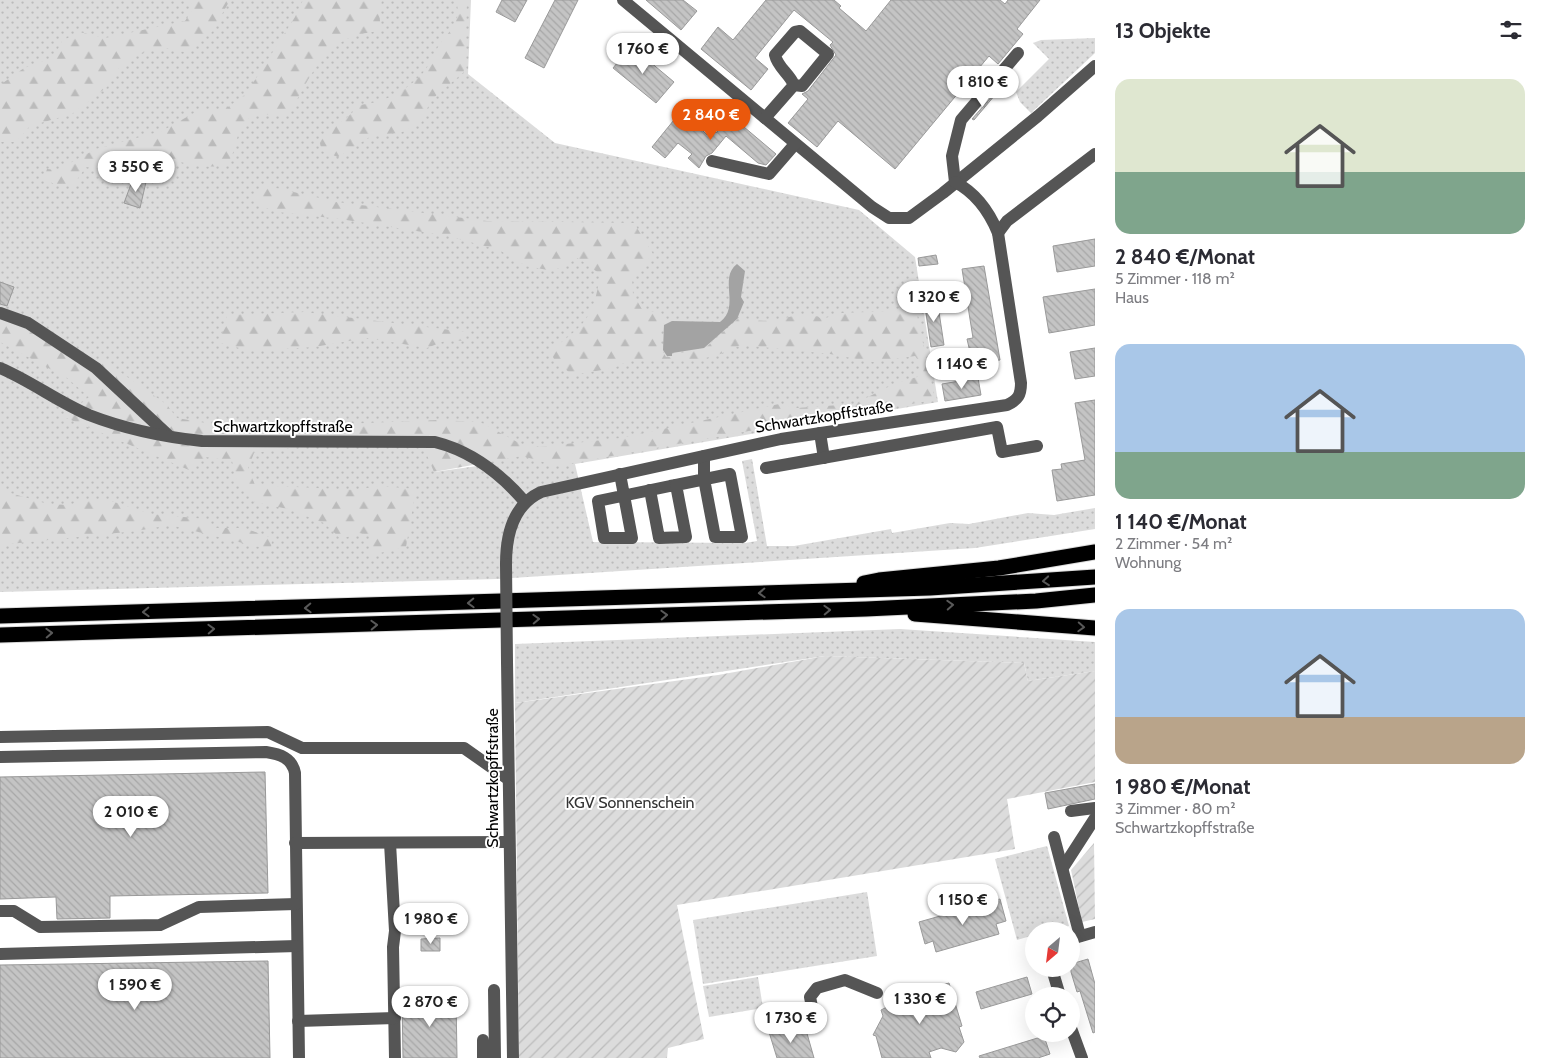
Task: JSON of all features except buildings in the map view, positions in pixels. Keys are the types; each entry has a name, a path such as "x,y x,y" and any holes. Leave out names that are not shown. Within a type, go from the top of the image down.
{"highway":[{"path":"828,592 878,580 999,568 1095,552"},
{"path":"0,616 828,592 990,586 1095,577"},
{"path":"0,635 866,609 1036,601 1095,595"},
{"path":"866,609 945,618 1095,628"}],"street":[{"path":"623,0 872,207 896,220 909,218 1038,116 1095,66"},
{"path":"955,182 952,156 961,120 1018,53"},
{"path":"765,118 794,85"},
{"path":"712,160 769,174 796,144"},
{"path":"998,233 1008,221 1095,154"},
{"name":"Schwartzkopffstraße","path":"512,1058 506,564 510,528 525,502 541,492 557,487 673,464 740,447 1007,405 1015,402 1021,391 1021,383 998,233 992,220 971,190 955,182"},
{"path":"0,313 28,323 96,368 171,438"},
{"name":"Schwartzkopffstraße","path":"0,368 88,414 118,425 171,438 202,441 435,442 448,445 478,460 506,481 525,502"},
{"path":"766,468 997,427 1002,452 1037,446"},
{"path":"820,433 824,458"},
{"path":"620,474 624,496 650,490 704,479 730,474 742,537 714,537 704,479 704,456"},
{"path":"650,490 659,538 686,537 676,485"},
{"path":"0,737 268,732 302,748 464,748 508,779"},
{"path":"0,757 266,752 278,754 288,759 295,773 299,1058"},
{"path":"1071,811 1095,808"},
{"path":"1064,866 1095,818"},
{"path":"1054,837 1064,866 1073,922"},
{"path":"295,843 508,842"},
{"path":"390,843 395,930 393,947 395,1058"},
{"path":"0,911 14,911 40,927 160,925 199,907 296,904"},
{"path":"1080,937 1095,932"},
{"path":"0,954 297,946"},
{"path":"812,1012 810,997 817,988 845,980 877,993"},
{"path":"494,990 494,1058"},
{"path":"298,1021 395,1018"},
{"path":"483,1040 484,1058"},
{"path":"1076,1042 1082,1058"}],"green space":[{"path":"0,0 471,0 468,74 555,143 859,210 915,257 938,402 575,464 593,542 745,543 757,541 742,461 752,459 767,546 794,546 891,529 892,533 950,523 969,524 1028,513 1054,515 1095,508 1095,529 975,548 498,579 0,592","holes":["466,448 492,464 434,472"]},
{"path":"190,0 230,0 212,32 184,52 165,48 136,54 118,69 107,87 72,114 30,126 16,142 0,142 0,85 24,68 54,57 62,41 79,32 105,38 185,21 193,9"},
{"path":"303,0 382,0 379,11 381,31 351,37 327,54 312,73 288,116 261,114 249,118 243,124 232,155 225,164 207,166 175,161 168,173 132,173 86,167 74,184 57,186 44,178 47,169 57,170 96,149 162,131 201,109 224,110 246,94 295,17"},
{"path":"456,0 467,0 464,72 431,100 421,123 400,133 373,135 338,157 322,151 319,140 352,113 357,105 375,102 392,96 422,74 456,21 458,8"},
{"path":"1095,38 1095,53 1031,113 1020,102 1016,92 1049,59 1033,43 1041,40"},
{"path":"263,185 337,202 487,221 634,223 653,254 632,278 633,294 643,311 660,312 669,321 663,324 661,337 662,349 666,357 704,349 740,317 765,321 806,314 822,319 842,313 916,310 935,400 799,422 557,466 522,456 434,472 419,436 361,439 254,453 248,468 255,485 356,490 378,486 416,489 406,547 371,555 369,535 359,533 341,539 324,523 288,509 254,502 237,482 232,461 206,457 189,470 64,417 89,397 67,378 0,342 0,318 47,339 96,371 100,358 166,404 177,418 212,424 296,426 438,420 480,422 521,444 538,447 621,438 779,404 797,408 854,404 896,383 917,377 921,372 920,361 915,356 873,362 830,354 741,345 702,359 628,361 614,368 572,375 554,359 550,351 586,320 598,289 600,274 578,258 553,271 526,266 499,250 448,236 340,219 278,212 260,206 254,197"},
{"path":"304,312 467,332 463,341 447,340 427,348 367,338 314,347 251,351 220,343 227,315"},
{"path":"0,490 48,504 69,505 81,501 105,499 151,514 205,519 213,528 244,528 272,538 271,550 170,525 136,531 0,545"},
{"path":"900,629 1095,642 1095,671 1028,681 1024,663 825,656 515,703 515,644"},
{"name":"KGV Sonnenschein","path":"825,656 1024,663 1028,681 1095,671 1095,782 1007,799 1015,849 677,905 704,1039 668,1048 667,1058 519,1058 515,703 718,675"},
{"path":"1094,843 1095,919 1082,922 1071,870"},
{"path":"1047,846 1068,922 1025,922 1025,938 1017,940 995,859"},
{"path":"867,892 877,956 703,984 693,920"},
{"path":"758,977 763,1008 709,1017 703,986"}],"shaded area":[{"path":"737,264 745,271 741,297 744,302 737,319 704,348 672,353 672,356 667,356 663,350 664,325 672,321 720,322 726,316 730,301 729,277"}]}
